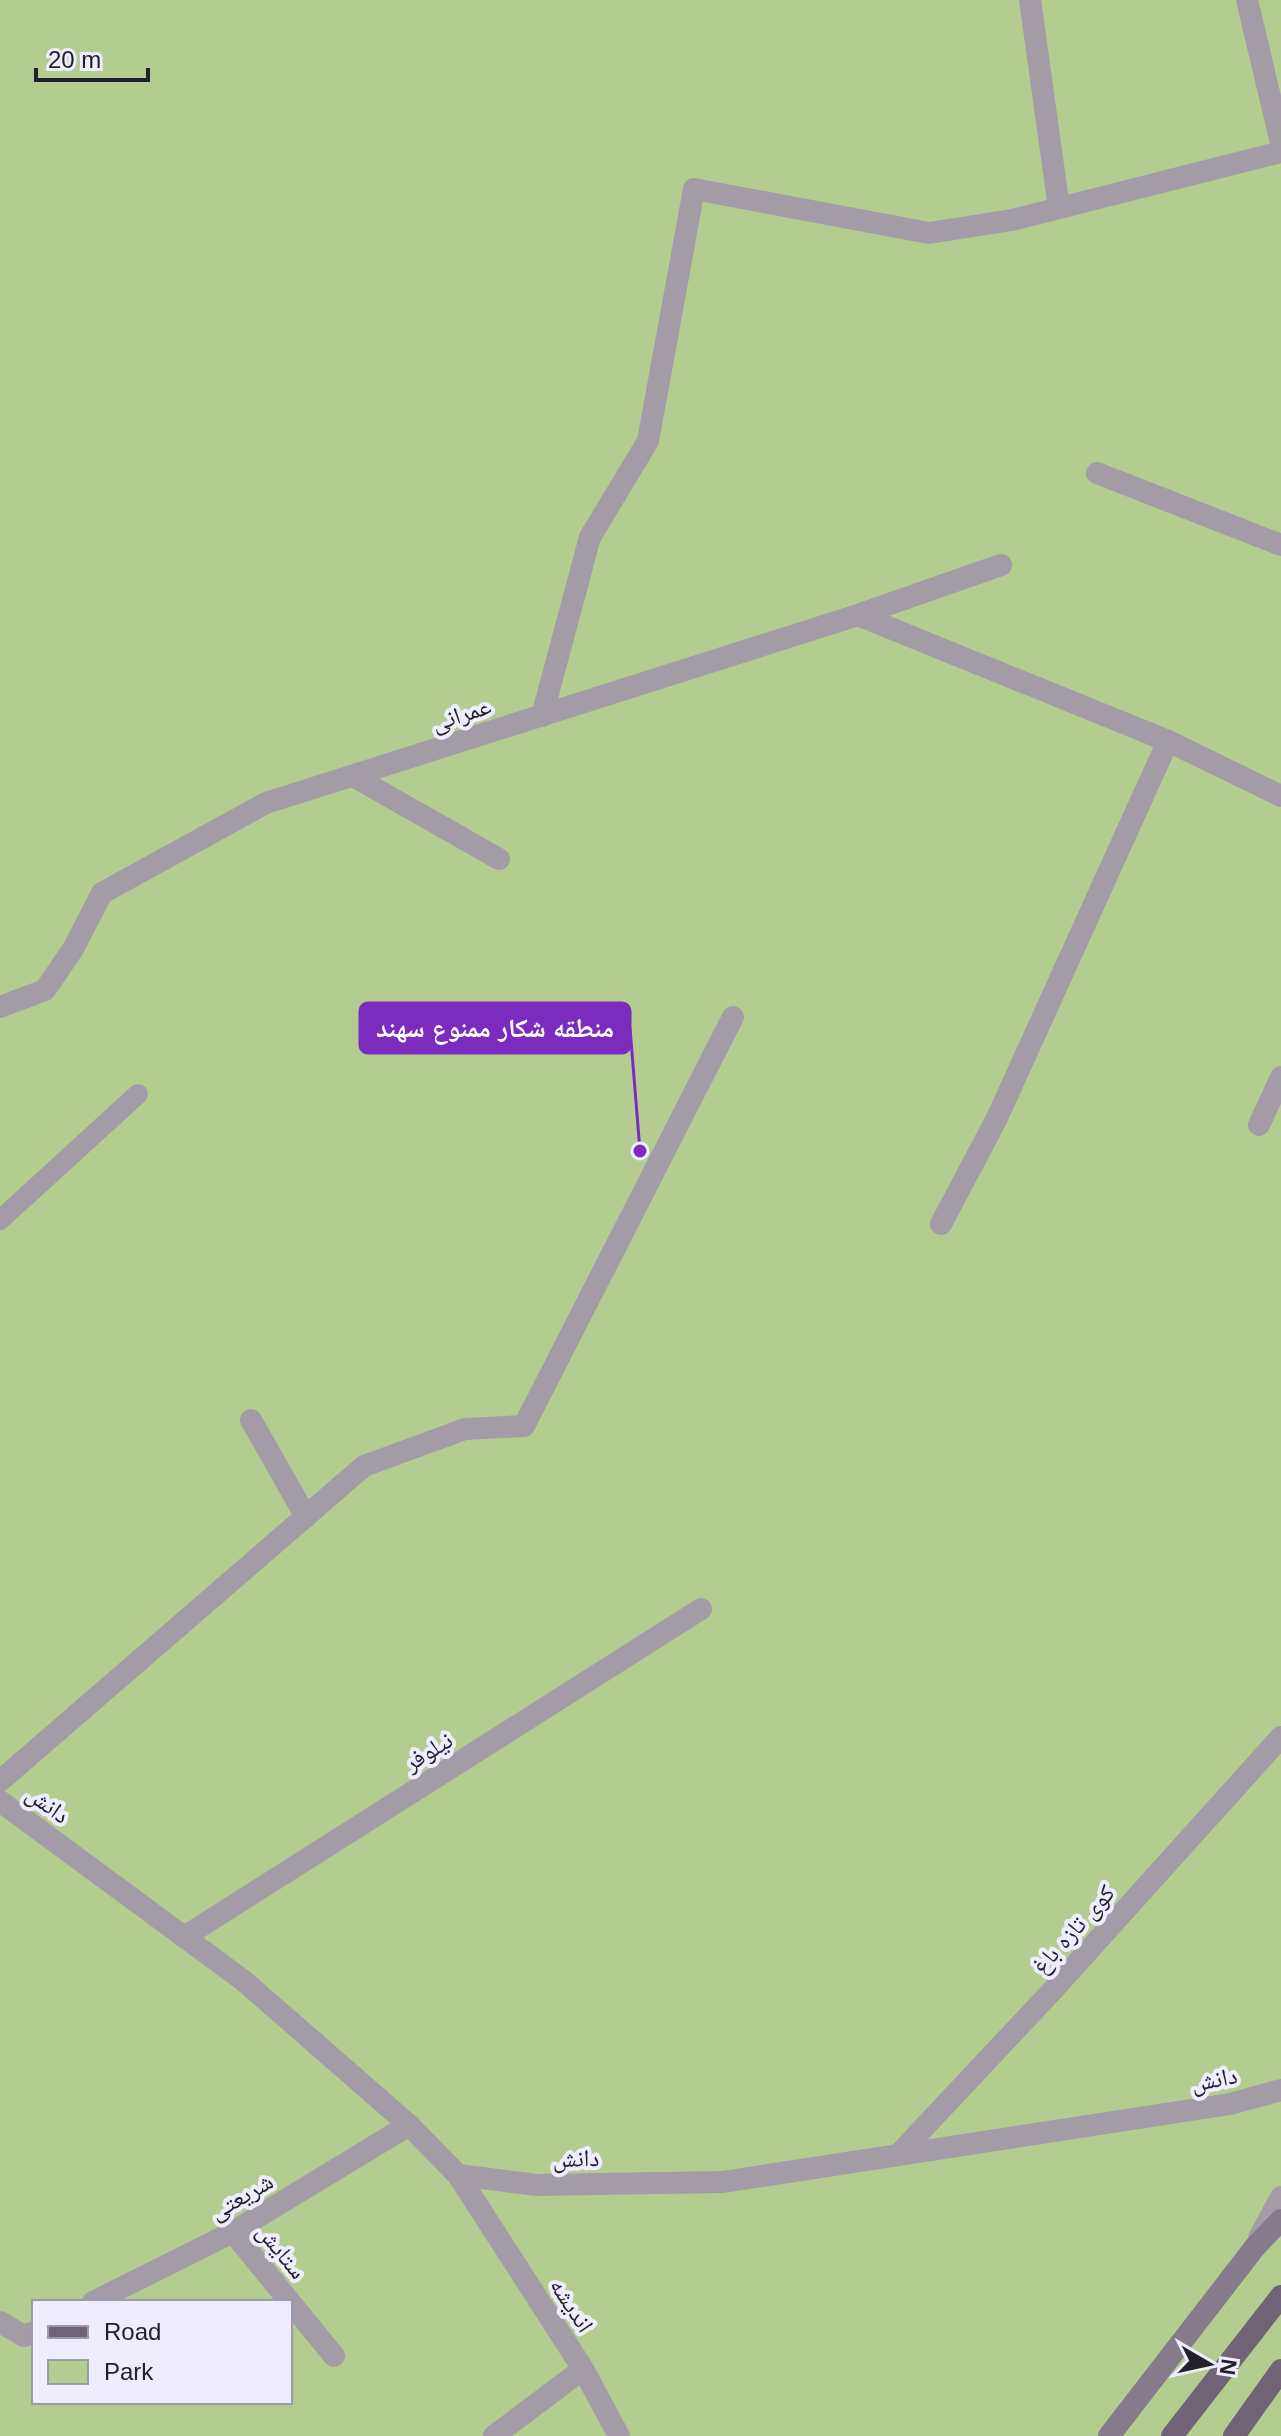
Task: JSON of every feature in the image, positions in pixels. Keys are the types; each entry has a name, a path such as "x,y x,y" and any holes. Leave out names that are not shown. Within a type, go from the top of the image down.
{"main road":[{"path":"1109,2436 1255,2247 1281,2220"},
{"path":"1172,2436 1281,2296"},
{"path":"1234,2436 1281,2370"}],"street":[{"path":"1030,0 1059,208"},
{"path":"1247,0 1281,143"},
{"path":"542,716 590,537 648,441 694,189 929,233 1012,220 1281,152"},
{"path":"1097,473 1281,545"},
{"name":"عمرانی","path":"0,1007 45,990 73,949 102,893 266,803 858,615 1001,565"},
{"path":"858,615 1168,741 1281,796"},
{"path":"941,1224 997,1118 1168,741"},
{"path":"353,776 499,859"},
{"path":"0,1781 364,1466 465,1429 524,1426 733,1017"},
{"path":"1259,1125 1281,1077"},
{"path":"251,1420 306,1517"},
{"name":"نیلوفر","path":"184,1937 701,1609"},
{"name":"کوی تازه باغ","path":"900,2153 1053,1990 1281,1737"},
{"name":"دانش","path":"0,1801 244,1981 409,2125 458,2175 537,2185 723,2182 1230,2104 1281,2090"},
{"name":"شریعتی","path":"97,2300 233,2232 409,2125"},
{"name":"اندیشه","path":"458,2175 583,2369 494,2436"},
{"path":"1255,2247 1281,2197"},
{"name":"ستایش","path":"233,2232 288,2300"},
{"name":"ستایش","path":"292,2304 334,2356"},
{"path":"0,2322 24,2336 32,2333"},
{"path":"583,2369 619,2436"}],"lane":[{"path":"0,1220 138,1094"}],"green space":[{"path":"0,0 1281,0 1281,2436 0,2436"}],"place":[{"name":"منطقه شکار ممنوع سهند","path":"640,1151"}]}
